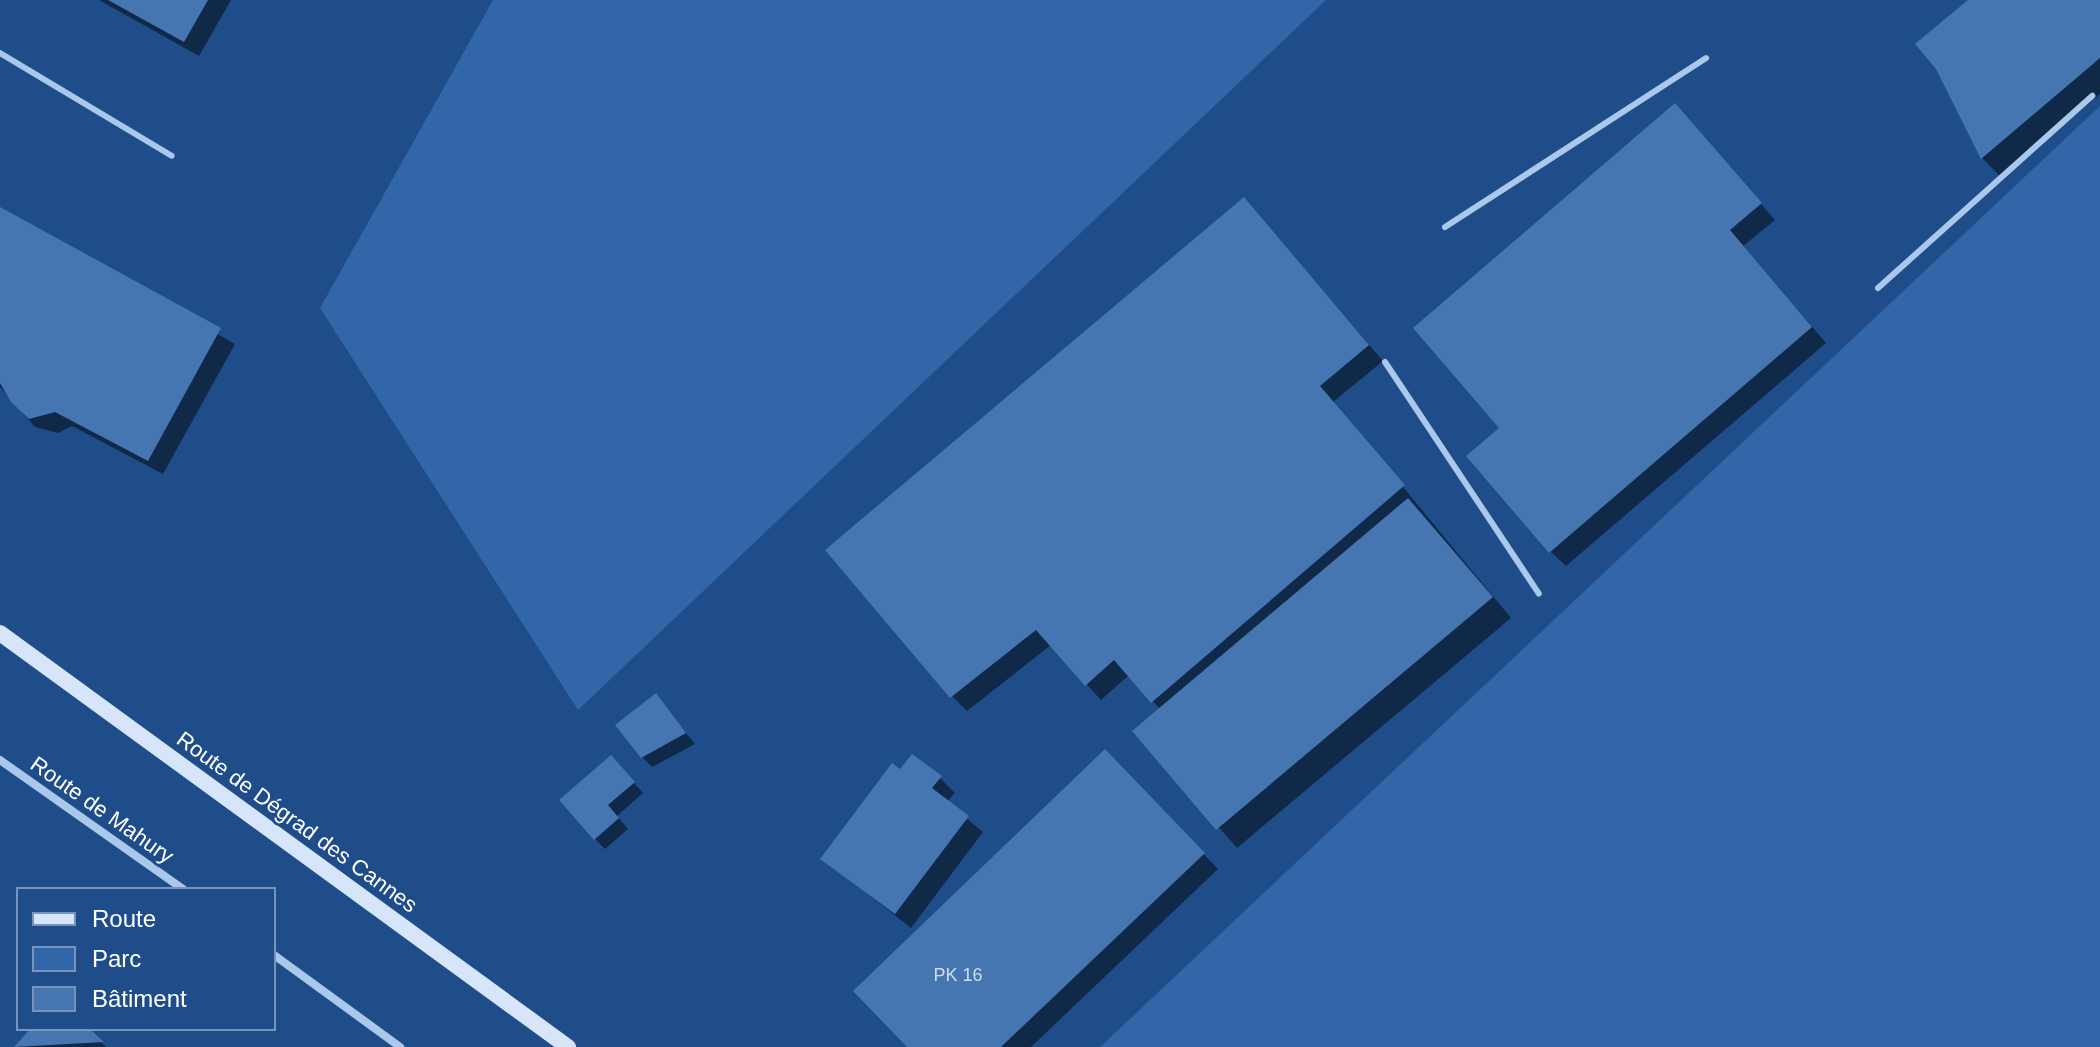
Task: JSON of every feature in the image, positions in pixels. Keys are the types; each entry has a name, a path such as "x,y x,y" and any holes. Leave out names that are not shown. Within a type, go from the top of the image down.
{"street":[{"name":"Route de Dégrad des Cannes","path":"0,633 568,1047"},
{"name":"Route de Mahury","path":"0,760 180,887"},
{"path":"276,956 400,1047"}],"lane":[{"path":"0,53 172,156"},
{"path":"1445,227 1706,58"},
{"path":"1878,288 2092,96"},
{"path":"1385,362 1539,594"}],"green space":[{"path":"493,0 1326,0 578,710 320,308"},
{"path":"2100,106 2100,1047 1100,1047"}],"building":[{"path":"108,0 208,0 184,42"},
{"path":"1968,0 2100,0 2100,58 1981,159 1936,69 1915,44"},
{"path":"1675,103 1762,203 1730,230 1812,327 1549,553 1466,456 1499,428 1413,328"},
{"path":"1244,197 1369,345 1320,386 1405,485 1151,703 1114,660 1085,686 1036,630 950,698 825,550"},
{"path":"0,207 221,328 148,461 55,412 29,419 11,402 0,383"},
{"path":"1408,498 1493,597 1216,830 1132,731"},
{"path":"656,693 686,733 641,758 615,725"},
{"path":"1105,749 1205,853 1001,1047 907,1047 853,991"},
{"path":"912,754 942,776 932,788 969,816 895,914 820,859 892,763 900,769"},
{"path":"611,755 635,782 608,805 619,818 594,840 559,800"},
{"path":"28,1031 92,1031 104,1042 14,1047"}]}
